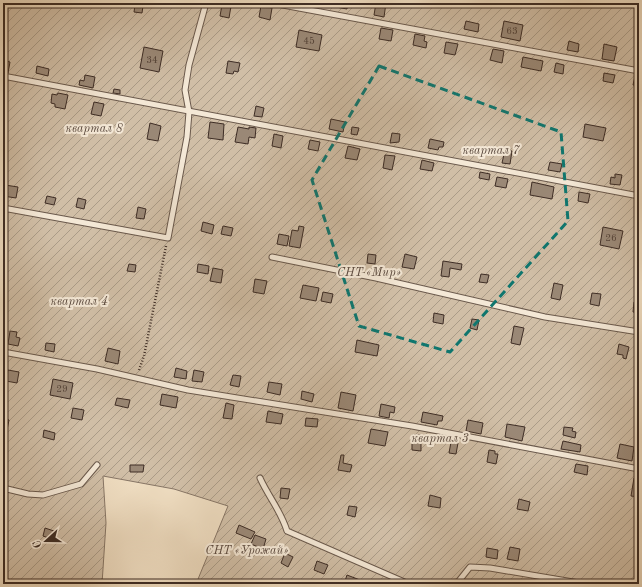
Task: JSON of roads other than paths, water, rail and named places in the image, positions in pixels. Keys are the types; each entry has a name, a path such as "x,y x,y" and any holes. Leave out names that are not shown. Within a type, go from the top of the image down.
{"lane":[{"path":"3,208 168,238 187,137 189,112 185,90 189,65 206,3"},
{"path":"272,3 639,71"},
{"path":"3,76 639,196"},
{"path":"272,257 376,278 545,317 639,332"},
{"path":"3,352 97,369 188,390 412,426 639,469"},
{"path":"3,488 28,494 42,495 81,484 98,465"},
{"path":"260,478 272,502 282,516 287,530 409,584"},
{"path":"443,584 458,582 470,567 490,568 585,584"}],"park label":[{"name":"квартал 8","path":"94,129"},
{"name":"квартал 7","path":"491,151"},
{"name":"СНТ «Мир»","path":"369,273"},
{"name":"квартал 4","path":"79,302"},
{"name":"квартал 3","path":"440,439"},
{"name":"СНТ «Урожай»","path":"247,551"}]}
